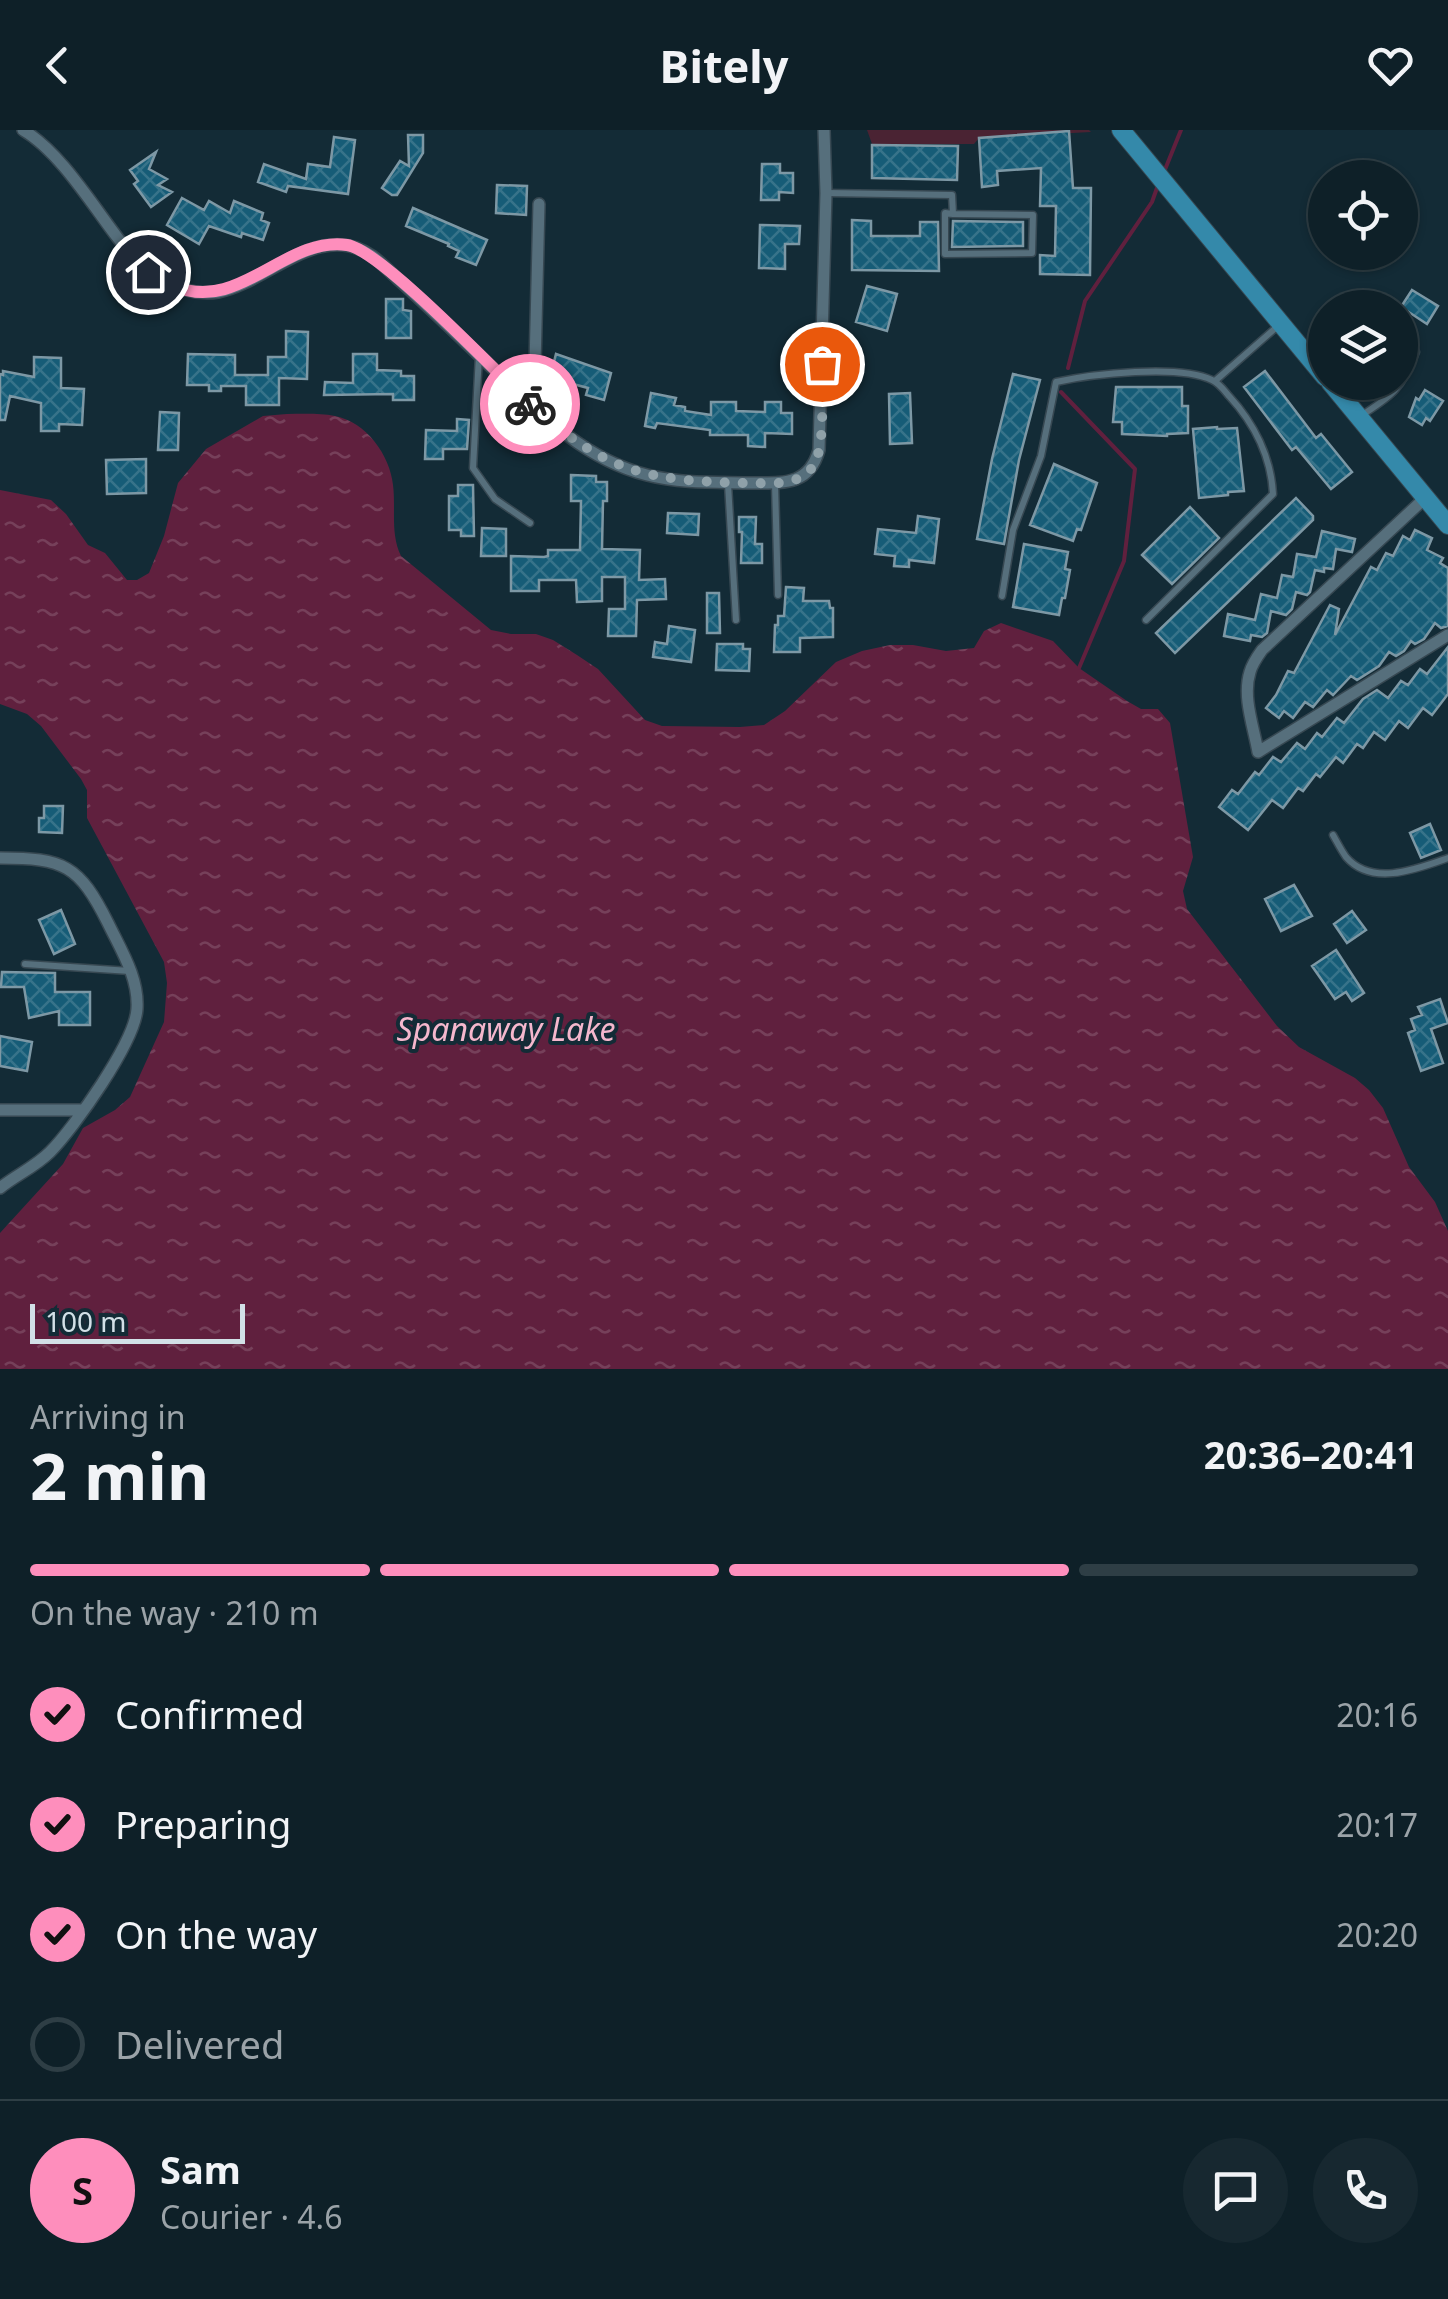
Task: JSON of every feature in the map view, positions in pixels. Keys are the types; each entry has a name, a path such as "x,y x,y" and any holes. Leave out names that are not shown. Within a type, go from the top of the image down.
{"main road":[{"path":"1121,130 1308,354"},
{"path":"1346,400 1448,525"}],"street":[{"path":"23,130 48,148 131,255 155,278 191,292 218,292 316,247 347,245 370,255 527,401 592,453 646,475 673,480 774,483 802,476 815,465 821,436 824,130"},
{"path":"527,401 535,366 538,204"},
{"path":"1425,498 1262,650 1250,669 1248,682 1258,752 1448,635"},
{"path":"0,858 48,860 71,870 86,884 131,972 137,1012 96,1093 83,1110 47,1155 0,1188"},
{"path":"0,1110 83,1110"}],"lane":[{"path":"826,192 952,196 953,214"},
{"path":"944,213 953,214 1033,215 1032,253 946,254 944,213"},
{"path":"1215,380 1280,324"},
{"path":"479,354 473,468 495,499 530,522"},
{"path":"1002,596 1013,530 1041,456 1056,382 1110,374 1196,375 1215,380 1238,405 1263,447 1273,494 1146,620"},
{"path":"1359,417 1386,400"},
{"path":"728,482 736,620"},
{"path":"774,483 778,595"},
{"path":"1333,835 1348,859 1369,873 1408,872 1448,858"},
{"path":"25,964 131,972"}],"shaded area":[{"path":"867,130 1091,132 979,138 974,144 872,144"}],"water":[{"name":"Spanaway Lake","path":"263,416 335,416 357,425 387,462 394,494 394,530 401,556 491,630 536,634 577,655 598,669 645,720 662,726 764,725 785,711 836,662 890,645 946,651 974,648 984,631 1001,623 1053,641 1079,668 1127,701 1141,709 1158,709 1170,723 1193,857 1183,891 1187,909 1277,1026 1299,1047 1369,1090 1383,1108 1409,1167 1435,1202 1448,1231 1448,1369 0,1369 0,1233 63,1164 83,1128 130,1097 164,1022 167,983 164,962 87,818 87,790 81,779 41,726 27,714 0,704 0,490 51,500 88,545 105,553 127,580 137,580 149,573 178,483 206,449"}],"building":[{"path":"1069,131 1073,188 1091,188 1090,275 1040,274 1040,255 1055,256 1056,206 1040,206 1041,168 997,171 998,185 982,187 979,138"},
{"path":"408,135 423,135 423,153 397,195 392,195 382,188 400,161 409,166"},
{"path":"334,137 355,140 348,194 288,186 286,192 258,182 264,164 306,179 308,164 330,167"},
{"path":"872,145 958,146 957,180 872,178"},
{"path":"156,152 149,169 167,179 158,185 172,192 151,207 134,184 138,181 130,170"},
{"path":"762,164 780,164 780,173 793,173 793,193 779,192 779,200 761,200"},
{"path":"497,185 527,186 526,215 496,213"},
{"path":"182,198 204,210 209,201 230,213 234,201 263,213 261,220 269,223 263,240 209,226 199,244 167,225"},
{"path":"413,208 487,240 476,265 456,257 459,251 449,244 406,226"},
{"path":"852,220 871,221 871,236 920,236 920,222 938,222 939,271 852,270"},
{"path":"953,221 1023,222 1023,246 952,247"},
{"path":"760,225 800,226 799,244 785,244 785,269 759,268"},
{"path":"867,286 897,294 887,331 856,322"},
{"path":"1418,294 1438,306 1427,324 1418,318"},
{"path":"386,299 403,299 403,310 411,311 411,338 386,338"},
{"path":"286,331 308,332 307,379 279,378 279,405 246,405 246,386 221,386 221,391 209,391 209,385 187,385 188,354 235,355 235,375 268,375 268,357 286,357"},
{"path":"353,354 377,354 377,370 414,376 414,400 393,400 393,394 324,395 325,382 353,383"},
{"path":"556,354 611,373 604,400 586,395 588,388 550,378"},
{"path":"34,357 61,358 61,388 84,389 82,425 59,424 59,431 41,431 41,403 10,396 5,420 0,420 0,374 3,371 34,377"},
{"path":"1265,371 1316,438 1321,434 1352,472 1331,489 1296,447 1292,450 1244,387"},
{"path":"1013,374 1040,380 1019,460 1004,544 977,539"},
{"path":"1116,387 1182,387 1182,406 1188,406 1188,433 1122,434 1122,422 1113,422"},
{"path":"1425,390 1443,401 1430,421 1426,418 1422,425 1409,417 1415,400"},
{"path":"651,393 676,398 674,405 685,407 685,411 711,415 711,402 736,402 736,411 765,412 765,402 781,402 781,413 792,413 792,434 765,433 765,447 748,446 748,435 710,435 710,430 657,423 655,428 645,426"},
{"path":"910,393 912,443 890,444 889,394"},
{"path":"160,412 179,413 178,450 158,450"},
{"path":"457,419 469,420 467,449 443,449 443,459 425,459 426,430 457,431"},
{"path":"1237,428 1244,491 1199,498 1193,429"},
{"path":"146,459 146,493 107,494 106,460"},
{"path":"1054,464 1097,483 1081,530 1077,529 1073,541 1030,525"},
{"path":"571,475 596,476 596,482 607,482 602,549 640,550 639,580 665,579 666,599 637,600 636,636 608,636 609,609 625,609 625,577 602,577 602,601 577,602 576,580 539,580 539,591 511,591 511,556 544,557 548,550 580,550 581,501 571,501"},
{"path":"458,485 473,485 474,536 461,536 461,530 449,530 449,496 458,496"},
{"path":"1296,498 1313,520 1175,653 1156,633"},
{"path":"1190,507 1219,538 1172,584 1142,555"},
{"path":"668,513 699,514 698,535 667,533"},
{"path":"918,516 939,519 934,563 909,560 909,567 894,566 895,556 875,554 878,529 916,533"},
{"path":"739,517 756,517 755,544 762,544 762,563 741,563"},
{"path":"482,528 506,529 506,556 481,556"},
{"path":"1415,530 1432,538 1427,550 1443,558 1440,563 1448,568 1448,626 1441,628 1435,623 1424,639 1415,644 1411,641 1396,656 1389,652 1379,666 1357,680 1351,676 1333,695 1327,690 1313,707 1305,702 1293,718 1284,711 1279,718 1266,708 1288,671 1294,673 1330,605 1339,609 1335,635 1371,567 1377,570 1386,553 1393,556 1403,536 1410,540"},
{"path":"1322,531 1355,539 1352,552 1336,549 1333,569 1315,570 1310,592 1296,592 1292,609 1286,615 1271,611 1267,633 1262,637 1251,635 1250,641 1224,636 1228,614 1255,620 1261,594 1277,598 1282,575 1293,577 1297,554 1316,557"},
{"path":"1024,544 1068,552 1065,569 1070,570 1059,615 1013,607"},
{"path":"786,587 804,588 803,601 829,601 833,608 833,637 800,638 800,652 774,652 775,625 778,616 784,616"},
{"path":"707,593 719,593 720,633 707,633"},
{"path":"669,626 695,630 691,662 653,657 655,642 667,644"},
{"path":"717,644 743,644 743,649 750,649 749,671 716,670"},
{"path":"1448,647 1448,694 1432,715 1423,708 1408,728 1399,721 1385,740 1374,732 1363,748 1357,744 1343,763 1336,757 1303,791 1298,788 1283,808 1272,800 1248,830 1219,807 1232,790 1238,794 1255,772 1259,775 1273,757 1281,762 1297,743 1305,749 1317,733 1322,737 1337,718 1344,723 1363,699 1377,690 1388,698 1401,681 1408,685 1420,669 1427,674"},
{"path":"44,806 63,806 62,833 39,832"},
{"path":"1430,824 1441,850 1421,858 1410,833"},
{"path":"1294,885 1312,916 1281,931 1265,899"},
{"path":"61,910 75,944 54,954 39,920"},
{"path":"1352,911 1366,930 1347,943 1334,924"},
{"path":"1336,950 1364,993 1352,1001 1346,992 1335,999 1312,966"},
{"path":"2,972 55,973 55,992 90,992 90,1025 59,1025 59,1011 29,1018 24,987 1,987"},
{"path":"1440,999 1448,1023 1431,1029 1443,1063 1421,1071 1408,1033 1415,1030 1411,1019 1422,1015 1418,1007"},
{"path":"0,1036 32,1042 27,1071 0,1066"}],"waterway":[{"path":"1164,172 1181,130"},
{"path":"1068,368 1085,301 1152,202 1158,185"},
{"path":"1061,392 1135,469 1124,561 1079,668"}],"way so far":[{"path":"530,404 592,453 646,475 705,483 774,483 802,476 815,465 821,436 822,364"}],"route":[{"path":"148,272 180,289 218,292 316,247 357,248 434,312 530,404"}]}
